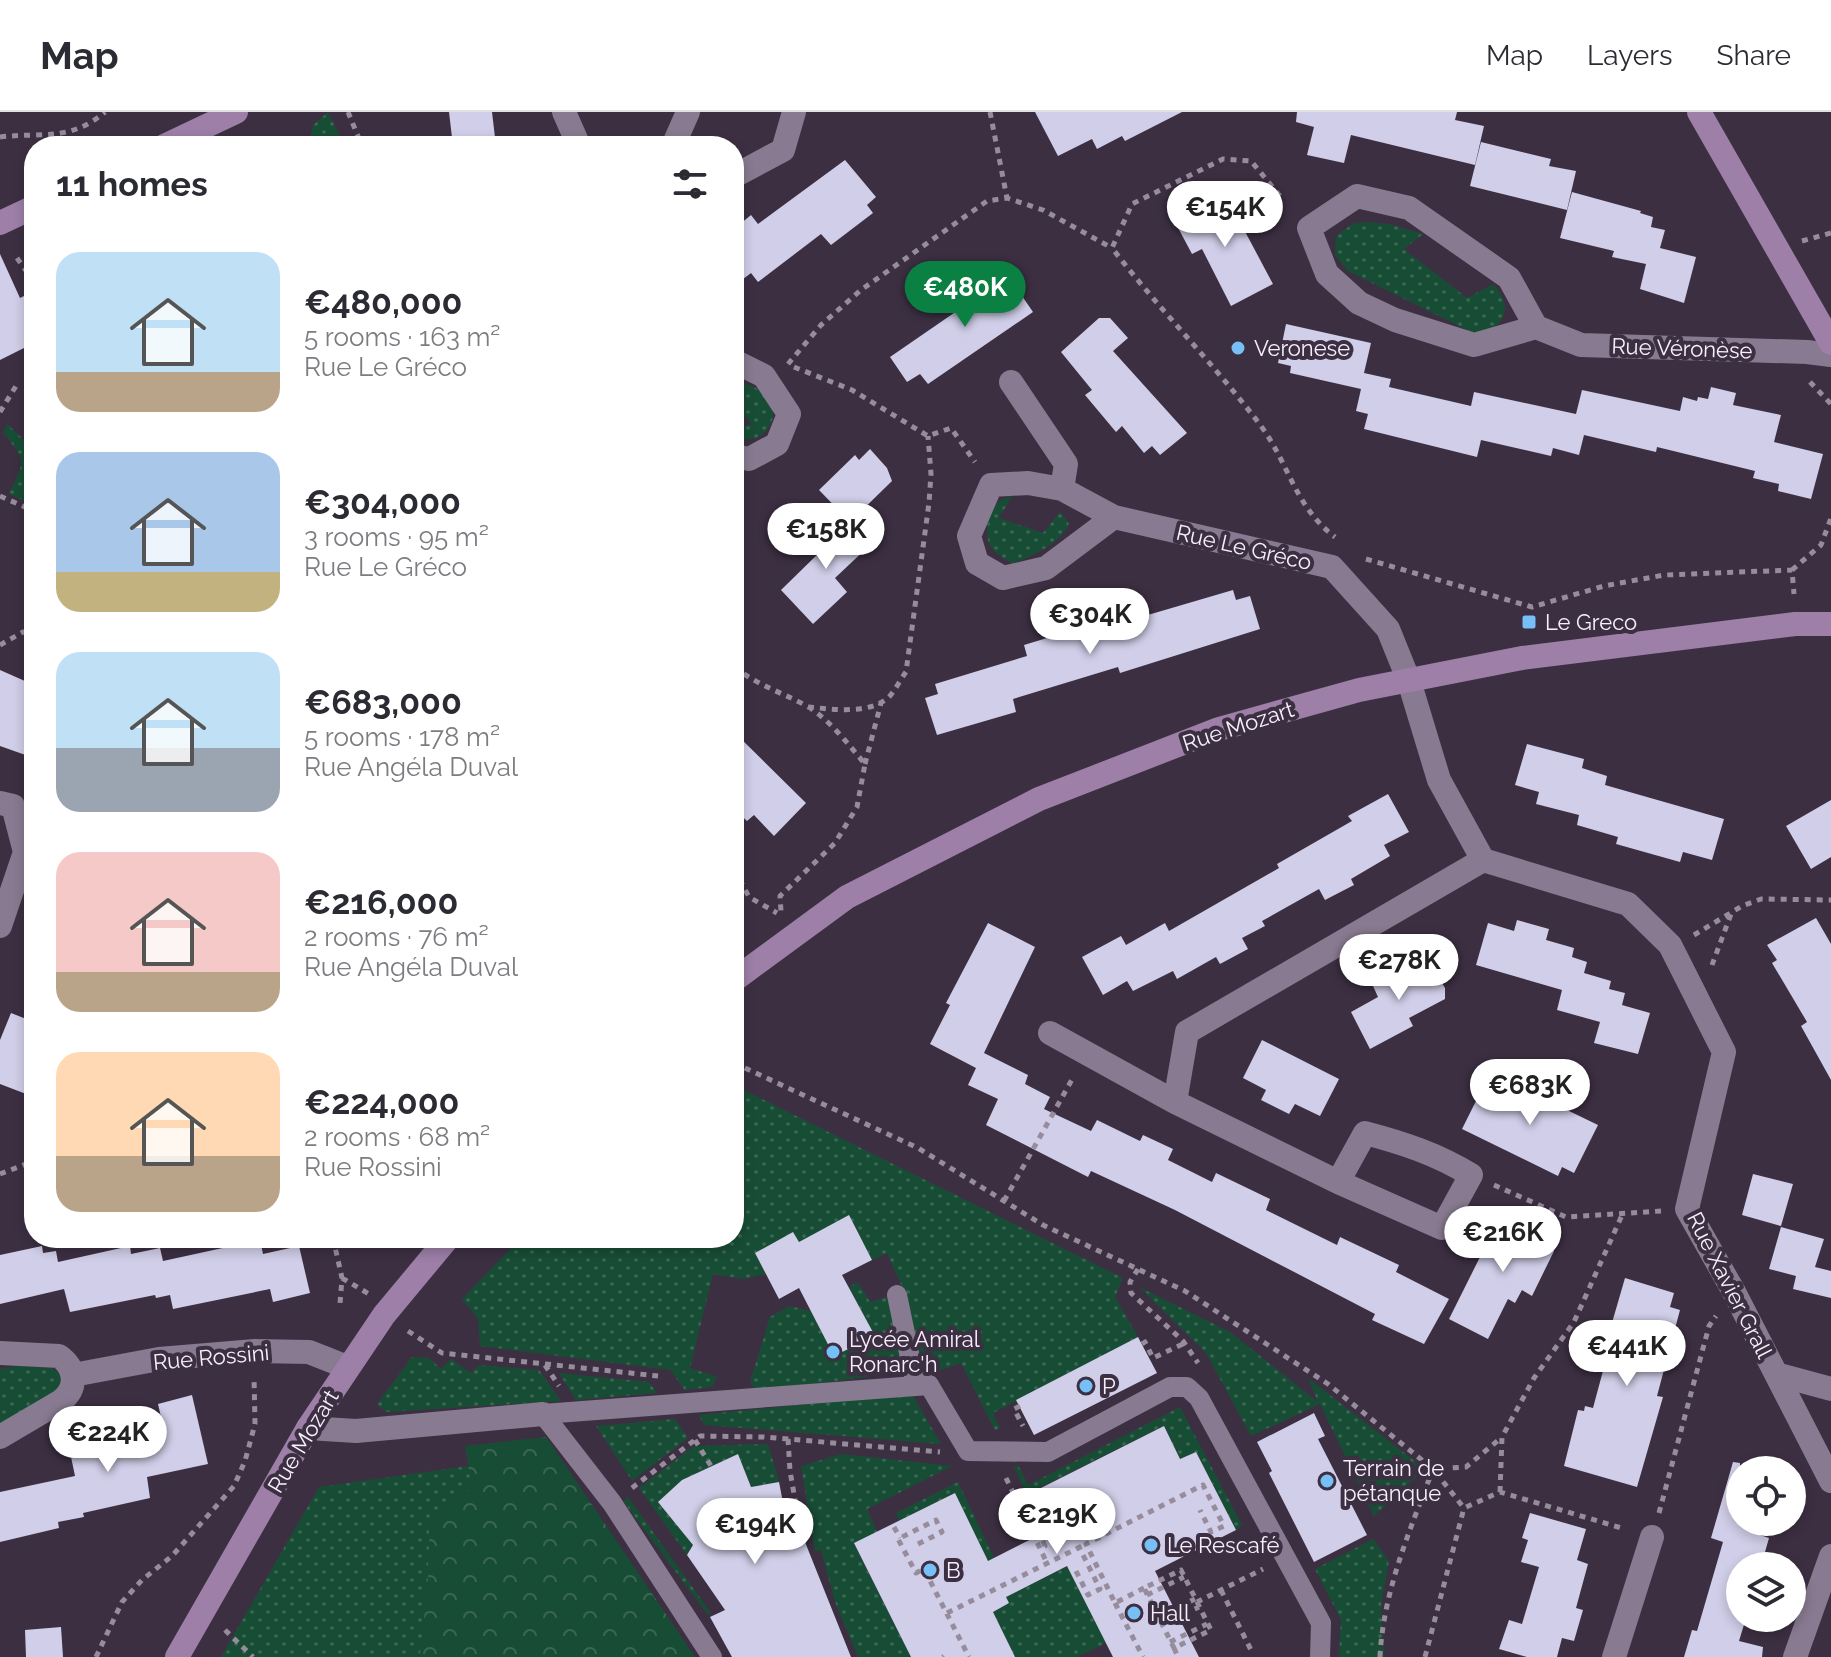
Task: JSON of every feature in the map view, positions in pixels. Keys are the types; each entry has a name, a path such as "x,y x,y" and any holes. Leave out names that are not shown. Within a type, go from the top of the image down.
{"street":[{"path":"181,136 214,117 236,112"},
{"path":"564,112 575,136"},
{"path":"677,136 688,112"},
{"path":"744,171 783,150 794,112"},
{"path":"1699,112 1831,343"},
{"path":"1357,196 1409,208 1509,278 1536,327 1474,345 1395,320 1359,303 1327,274 1309,228 1357,196"},
{"path":"0,223 24,212"},
{"name":"Rue Véronèse","path":"1536,327 1581,345 1831,355"},
{"path":"744,366 764,376 789,414 777,444 749,459 744,458"},
{"path":"1011,382 1066,464 1062,489"},
{"name":"Rue Le Gréco","path":"991,485 1028,483 1062,489 1114,517 1332,567 1388,629 1409,681"},
{"path":"991,485 969,536 977,563 1003,578 1046,568 1114,517"},
{"name":"Rue Mozart","path":"1795,624 1831,605"},
{"name":"Rue Mozart","path":"744,973 847,897 1039,799 1219,729 1359,690 1522,658 1795,624 1831,624"},
{"path":"1175,1102 1187,1032 1483,860 1439,780 1409,681"},
{"path":"16,806 24,847"},
{"path":"0,926 24,855"},
{"name":"Rue Xavier Grall","path":"1483,860 1628,904 1670,945 1724,1052 1687,1209 1734,1292 1831,1481"},
{"path":"1050,1033 1175,1102 1338,1182 1442,1228 1471,1175 1417,1147 1365,1133 1338,1182"},
{"name":"Rue Mozart","path":"177,1657 308,1428 347,1367 384,1315 440,1248"},
{"name":"Rue Rossini","path":"73,1375 159,1359 255,1351 309,1352 347,1367"},
{"path":"0,1353 59,1356 66,1361 73,1375 67,1396 0,1437"},
{"name":"Rue Xavier Grall","path":"1776,1374 1831,1389"},
{"path":"308,1428 356,1431 543,1414"},
{"path":"1614,1657 1652,1537"},
{"path":"1795,1657 1831,1556"}],"lane":[{"path":"897,1295 916,1386"},
{"path":"543,1414 929,1385 968,1451 1048,1452 1170,1387 1187,1387 1199,1398 1321,1623 1320,1657"},
{"path":"543,1414 612,1503 712,1657"}],"path":[{"path":"0,137 70,133 105,112"},
{"path":"348,112 358,136"},
{"path":"990,112 1007,198"},
{"path":"1112,248 1132,204 1223,159 1251,161 1280,196"},
{"path":"764,376 788,365 821,325 861,290 987,201 1007,198 1043,210 1112,248 1145,292 1241,400 1269,438 1301,502 1321,527 1342,543"},
{"path":"1798,242 1831,233"},
{"path":"17,258 24,268"},
{"path":"788,365 852,390 928,436"},
{"path":"0,412 16,386"},
{"path":"928,436 951,428 991,485"},
{"path":"808,707 845,711 881,703 891,696 906,672 929,503 931,474 928,436"},
{"path":"0,496 24,507"},
{"path":"1363,559 1532,607 1604,586 1664,575 1792,570 1821,545 1831,518"},
{"path":"1792,570 1794,594"},
{"path":"0,645 24,632"},
{"path":"744,675 754,683 808,707 833,728 865,764"},
{"path":"744,888 749,897 781,916 780,896 835,843 857,807 881,703"},
{"path":"1670,945 1705,930 1761,899 1831,900"},
{"path":"1699,1002 1731,913"},
{"path":"1004,1201 1087,1053"},
{"path":"744,1068 918,1148 1043,1225 1185,1291 1328,1384 1433,1469 1464,1508"},
{"path":"0,1174 24,1165"},
{"path":"1471,1175 1566,1217 1687,1209"},
{"path":"1433,1469 1466,1467 1502,1437 1534,1378 1574,1322 1623,1213"},
{"path":"335,1248 342,1278 340,1304"},
{"path":"1138,1269 1130,1282 1131,1293 1185,1343 1199,1364 1199,1398"},
{"path":"1464,1508 1500,1492 1652,1537 1709,1326 1734,1292"},
{"path":"384,1315 442,1353 660,1377 665,1384"},
{"path":"1142,1344 1145,1342 1153,1358 1185,1343"},
{"path":"96,1657 122,1602 142,1580 172,1556 234,1486 255,1424 255,1351"},
{"path":"544,1364 561,1389"},
{"path":"612,1503 700,1436 788,1439 957,1453 968,1451"},
{"path":"1500,1492 1502,1437"},
{"path":"788,1439 797,1511"},
{"path":"695,1440 711,1466"},
{"path":"994,1451 1047,1563"},
{"path":"1380,1657 1381,1624 1403,1549 1433,1469"},
{"path":"947,1613 1203,1485 1224,1526 1211,1532 1200,1510"},
{"path":"1425,1657 1464,1508"},
{"path":"900,1538 936,1520 942,1532 918,1544"},
{"path":"894,1527 916,1573 924,1569 969,1657"},
{"path":"1076,1571 1088,1595 1100,1589 1082,1545"},
{"path":"1082,1545 1143,1657"},
{"path":"1162,1624 1286,1558"},
{"path":"1115,1603 1146,1592 1181,1570 1211,1630 1172,1645"},
{"path":"1221,1590 1251,1650 1255,1648"},
{"path":"1146,1592 1178,1657"},
{"path":"1158,1617 1197,1603"},
{"path":"224,1630 253,1657"}],"green space":[{"path":"328,112 340,136 310,136 313,125"},
{"path":"1370,222 1423,234 1404,249 1467,298 1493,284 1500,292 1505,308 1500,322 1477,335 1348,271 1335,255 1336,236 1354,223"},
{"path":"744,384 758,389 772,406 773,416 765,432 756,438 744,439 744,426 751,424 744,415"},
{"path":"7,424 24,440 24,501 9,494 21,462 3,432"},
{"path":"1012,496 999,518 1043,533 1060,512 1069,523 1053,542 1013,563 993,550 987,536 988,521 994,507"},
{"path":"744,1090 1123,1278 1115,1297 1138,1337 993,1413 1000,1428 995,1430 961,1363 925,1376 905,1293 887,1253 872,1260 849,1216 799,1242 793,1233 756,1252 766,1274 743,1279 713,1274 690,1368 717,1377 712,1387 685,1390 670,1370 480,1346 478,1319 462,1299 511,1248 744,1248"},
{"path":"858,1282 870,1302 892,1296 906,1371 758,1392 750,1382 770,1317 789,1306 811,1311 834,1356 874,1336 849,1287"},
{"path":"1139,1287 1230,1332 1318,1402 1308,1378 1425,1469 1374,1516 1320,1404 1251,1436 1206,1353"},
{"path":"412,1357 429,1358 441,1369 451,1359 471,1373 479,1365 539,1370 561,1401 386,1412 377,1404"},
{"path":"16,1366 52,1368 60,1374 61,1382 57,1393 0,1428 0,1369"},
{"path":"559,1373 649,1382 657,1393 576,1400"},
{"path":"912,1394 941,1444 705,1425 698,1415"},
{"path":"1180,1407 1242,1525 1236,1530 1196,1452 1180,1459 1164,1426 1031,1492 1049,1530 1045,1532 1014,1467 1018,1465 1028,1485"},
{"path":"675,1419 688,1438 632,1481 596,1426"},
{"path":"546,1437 695,1657 420,1657 428,1580 430,1515 472,1488 465,1446"},
{"path":"768,1444 779,1482 751,1487 738,1454 682,1480 658,1502 693,1545 687,1555 639,1488 694,1446"},
{"path":"842,1454 952,1466 867,1509 877,1532 854,1544 911,1657 858,1657 835,1602 821,1550 815,1551 801,1466"},
{"path":"469,1466 472,1488 430,1515 428,1580 420,1657 221,1657 319,1487"},
{"path":"958,1482 994,1558 988,1561 955,1494 899,1521 896,1513"},
{"path":"628,1497 711,1613 708,1615 623,1501"},
{"path":"1373,1539 1389,1561 1381,1606 1384,1657 1339,1657 1341,1620 1315,1569"},
{"path":"1068,1566 1106,1643 1077,1657 1015,1657 993,1612 1009,1603 1006,1597"}],"building":[{"path":"449,112 492,112 495,136 452,136"},
{"path":"1035,112 1182,112 1125,141 1122,136 1097,149 1092,139 1058,156"},
{"path":"1297,112 1457,112 1455,120 1484,126 1475,165 1351,135 1344,163 1307,155 1314,127 1296,122"},
{"path":"1481,142 1551,159 1549,166 1576,171 1567,210 1470,186"},
{"path":"845,160 876,197 867,205 873,213 831,245 821,234 758,282 751,273 744,278 744,221 751,215 758,224"},
{"path":"1572,192 1653,217 1651,227 1665,230 1660,248 1696,257 1684,303 1640,289 1646,264 1612,257 1614,251 1560,238"},
{"path":"1225,194 1273,284 1231,306 1202,249 1192,254 1175,222"},
{"path":"0,254 20,298 24,296 24,348 0,360"},
{"path":"1000,264 1033,312 928,384 920,374 907,382 890,357 983,293 974,282"},
{"path":"1099,318 1110,318 1128,338 1113,351 1187,433 1160,455 1152,446 1144,453 1122,426 1116,432 1085,395 1092,390 1061,352"},
{"path":"1286,324 1371,343 1364,373 1391,379 1389,387 1471,406 1474,392 1576,414 1582,390 1680,411 1683,397 1697,401 1698,397 1708,399 1711,387 1736,393 1733,405 1781,415 1774,442 1823,454 1811,499 1778,491 1779,484 1753,478 1755,471 1657,447 1656,452 1584,435 1579,455 1553,448 1551,456 1481,440 1477,457 1364,429 1368,414 1356,411 1361,389 1290,373 1291,366 1278,363"},
{"path":"870,449 887,468 892,481 850,522 819,490 855,455 859,460"},
{"path":"843,515 871,544 835,578 847,592 813,624 781,590 824,548 817,540"},
{"path":"1233,590 1236,600 1250,596 1260,629 1120,673 1118,667 1013,699 1016,712 937,735 925,698 938,694 935,684 1027,656 1024,645 1073,630 1071,624 1137,604 1141,617"},
{"path":"0,670 24,681 24,754 0,746"},
{"path":"744,742 806,803 774,836 754,815 747,821 744,818"},
{"path":"1527,744 1584,759 1582,768 1607,776 1605,785 1724,819 1712,860 1683,852 1680,862 1616,844 1618,837 1577,825 1579,815 1536,804 1539,792 1515,785"},
{"path":"1388,794 1409,832 1384,845 1390,856 1351,879 1354,885 1325,900 1319,889 1262,921 1265,926 1242,938 1248,949 1220,964 1216,957 1177,979 1173,971 1133,991 1127,981 1103,995 1082,957 1121,936 1126,945 1165,923 1169,931 1279,868 1277,864 1352,821 1348,816"},
{"path":"1831,800 1831,857 1811,869 1786,826"},
{"path":"1816,918 1831,944 1831,1080 1801,1026 1807,1022 1772,963 1777,960 1767,945"},
{"path":"1517,920 1549,929 1546,940 1574,948 1572,957 1587,962 1584,973 1611,981 1609,989 1625,993 1622,1005 1650,1013 1638,1054 1594,1043 1600,1022 1557,1010 1562,990 1476,965 1488,923 1514,931"},
{"path":"988,923 1035,947 984,1053 1028,1075 1025,1084 1050,1097 1044,1109 1091,1131 1097,1120 1140,1141 1143,1135 1173,1149 1168,1160 1212,1182 1216,1173 1270,1199 1266,1210 1337,1245 1340,1237 1399,1265 1396,1272 1449,1299 1424,1344 1372,1320 1375,1314 1175,1210 1091,1171 1088,1177 986,1125 998,1099 968,1085 976,1068 930,1044 950,1005 946,1003"},
{"path":"1427,957 1445,988 1445,999 1409,1018 1413,1026 1370,1049 1351,1012 1378,997 1373,986"},
{"path":"11,1013 24,1018 24,1093 0,1084 0,1040"},
{"path":"1262,1040 1339,1079 1320,1116 1295,1104 1289,1114 1261,1100 1266,1090 1243,1078"},
{"path":"1501,1078 1598,1125 1574,1173 1562,1167 1558,1176 1462,1129 1487,1079 1498,1084"},
{"path":"1753,1174 1793,1184 1781,1226 1742,1215"},
{"path":"1510,1214 1550,1234 1544,1246 1554,1251 1532,1296 1522,1290 1515,1303 1508,1299 1488,1339 1449,1319 1497,1223 1504,1226"},
{"path":"849,1215 872,1260 842,1275 875,1336 834,1356 799,1288 779,1299 755,1253 793,1232 799,1242"},
{"path":"1781,1227 1824,1239 1815,1267 1831,1271 1831,1298 1793,1289 1796,1276 1769,1269"},
{"path":"42,1248 43,1253 56,1251 58,1262 121,1248 130,1248 131,1254 160,1248 163,1261 223,1248 262,1248 263,1254 299,1248 310,1293 273,1302 270,1289 173,1309 170,1295 156,1298 155,1295 70,1312 64,1289 0,1304 0,1255"},
{"path":"1625,1278 1674,1293 1670,1307 1680,1310 1657,1396 1663,1397 1637,1487 1564,1466 1578,1410 1584,1411 1585,1406 1593,1408 1611,1341 1607,1340"},
{"name":"P","path":"1138,1337 1157,1373 1034,1435 1016,1400"},
{"path":"192,1395 208,1464 147,1477 150,1498 83,1513 84,1517 58,1522 59,1528 0,1542 0,1492 75,1476 70,1452 121,1441 120,1435 163,1426 158,1404"},
{"path":"1314,1413 1325,1436 1318,1439 1367,1535 1314,1562 1269,1473 1272,1471 1257,1442"},
{"path":"1164,1426 1180,1459 1196,1452 1236,1530 1155,1571 1199,1657 1113,1657 1067,1566 1006,1597 1009,1603 993,1612 1015,1657 911,1657 854,1543 955,1493 988,1561 1049,1530 1031,1493"},
{"path":"738,1454 751,1487 779,1482 785,1513 793,1512 851,1657 732,1657 710,1617 725,1610 687,1555 693,1545 658,1502 682,1480"},
{"path":"1726,1486 1726,1536 1769,1538 1765,1552 1726,1552 1726,1632 1742,1632 1739,1641 1763,1647 1762,1657 1684,1657 1692,1630 1697,1631 1723,1542 1711,1538"},
{"path":"1530,1513 1586,1529 1577,1560 1588,1564 1576,1608 1583,1610 1574,1641 1562,1638 1557,1657 1527,1657 1499,1649 1509,1620 1522,1624 1539,1567 1521,1562 1528,1540 1522,1538"},
{"path":"61,1627 63,1657 26,1657 25,1630"}],"place":[{"name":"Veronese","path":"1238,348"},
{"name":"Le Greco","path":"1529,622"},
{"name":"Lycée Amiral Ronarc'h","path":"833,1352"},
{"name":"P","path":"1086,1386"},
{"name":"Terrain de pétanque","path":"1327,1481"},
{"name":"Le Rescafé","path":"1151,1545"},
{"name":"B","path":"930,1570"},
{"name":"Hall","path":"1134,1613"}]}
